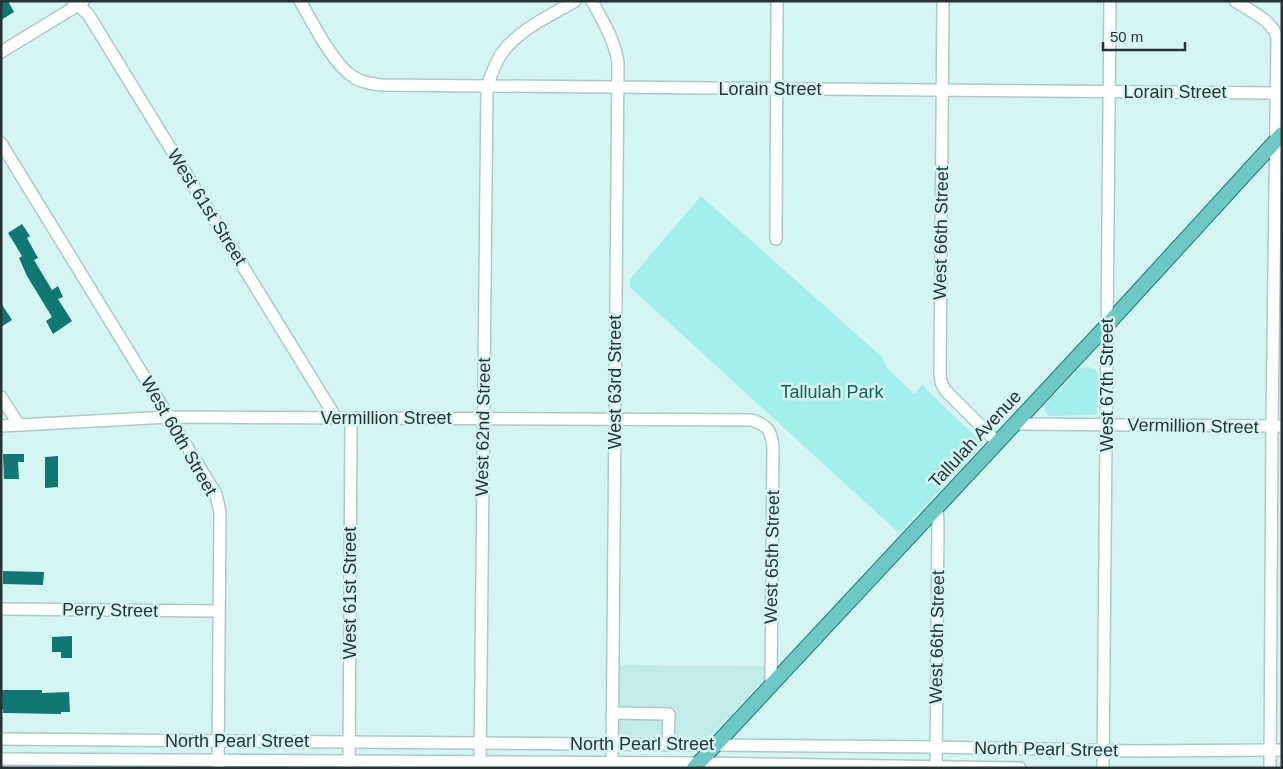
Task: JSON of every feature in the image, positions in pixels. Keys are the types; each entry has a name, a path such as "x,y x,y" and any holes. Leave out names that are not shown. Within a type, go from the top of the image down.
{"main road":[{"name":"Tallulah Avenue","path":"696,766 1108,324 1278,138"}],"street":[{"name":"Lorain Street","path":"300,1 344,70 356,79 382,85 1279,93"},
{"path":"487,86 501,54 512,40 575,1"},
{"name":"West 63rd Street","path":"592,1 615,46 618,62 612,765"},
{"path":"776,239 777,1"},
{"name":"West 66th Street","path":"943,1 940,374 945,390 997,442"},
{"name":"West 67th Street","path":"1104,768 1110,1"},
{"path":"1235,1 1268,23 1274,30 1277,38 1279,93 1276,750 1270,768"},
{"path":"1,52 78,3"},
{"name":"West 61st Street","path":"78,3 88,14 336,418"},
{"name":"West 62nd Street","path":"480,765 487,86"},
{"name":"West 60th Street","path":"1,143 216,494 220,512 218,764"},
{"path":"1,397 19,425"},
{"name":"Vermillion Street","path":"1,426 169,417 752,420 768,429"},
{"name":"West 61st Street","path":"349,764 352,418"},
{"name":"Vermillion Street","path":"1015,424 1277,426"},
{"name":"West 65th Street","path":"768,429 772,437 773,447 771,687"},
{"name":"West 66th Street","path":"936,767 937,507"},
{"name":"Perry Street","path":"1,609 218,611"},
{"path":"612,712 668,714 668,745"},
{"name":"North Pearl Street","path":"1,739 1276,750"},
{"path":"30,739 30,759"},
{"name":"North Pearl Street","path":"1,759 218,764 1020,768"}],"shaded area":[{"path":"619,665 765,666 766,678 711,735 704,737 618,736"}],"green space":[{"name":"Tallulah Park","path":"701,196 882,357 886,367 914,394 922,385 983,444 899,533 630,287 630,279"},
{"path":"1088,367 1095,369 1099,374 1097,413 1094,415 1049,416 1045,412 1045,405 1080,368"}],"building":[{"path":"1,1 8,1 14,12 1,20"},
{"path":"22,224 30,236 27,238 38,258 34,260 52,290 58,286 63,297 58,299 72,321 53,334 46,321 52,317 27,276 19,258 22,256 8,233"},
{"path":"1,303 12,320 1,327"},
{"path":"3,454 24,454 24,462 18,462 19,479 4,479"},
{"path":"58,456 58,487 45,488 45,457"},
{"path":"3,571 44,572 43,585 3,584"},
{"path":"72,636 72,658 61,658 61,652 52,652 52,637"},
{"path":"1,690 42,690 42,693 69,692 70,712 61,712 61,714 3,713 3,709 1,709"}]}
